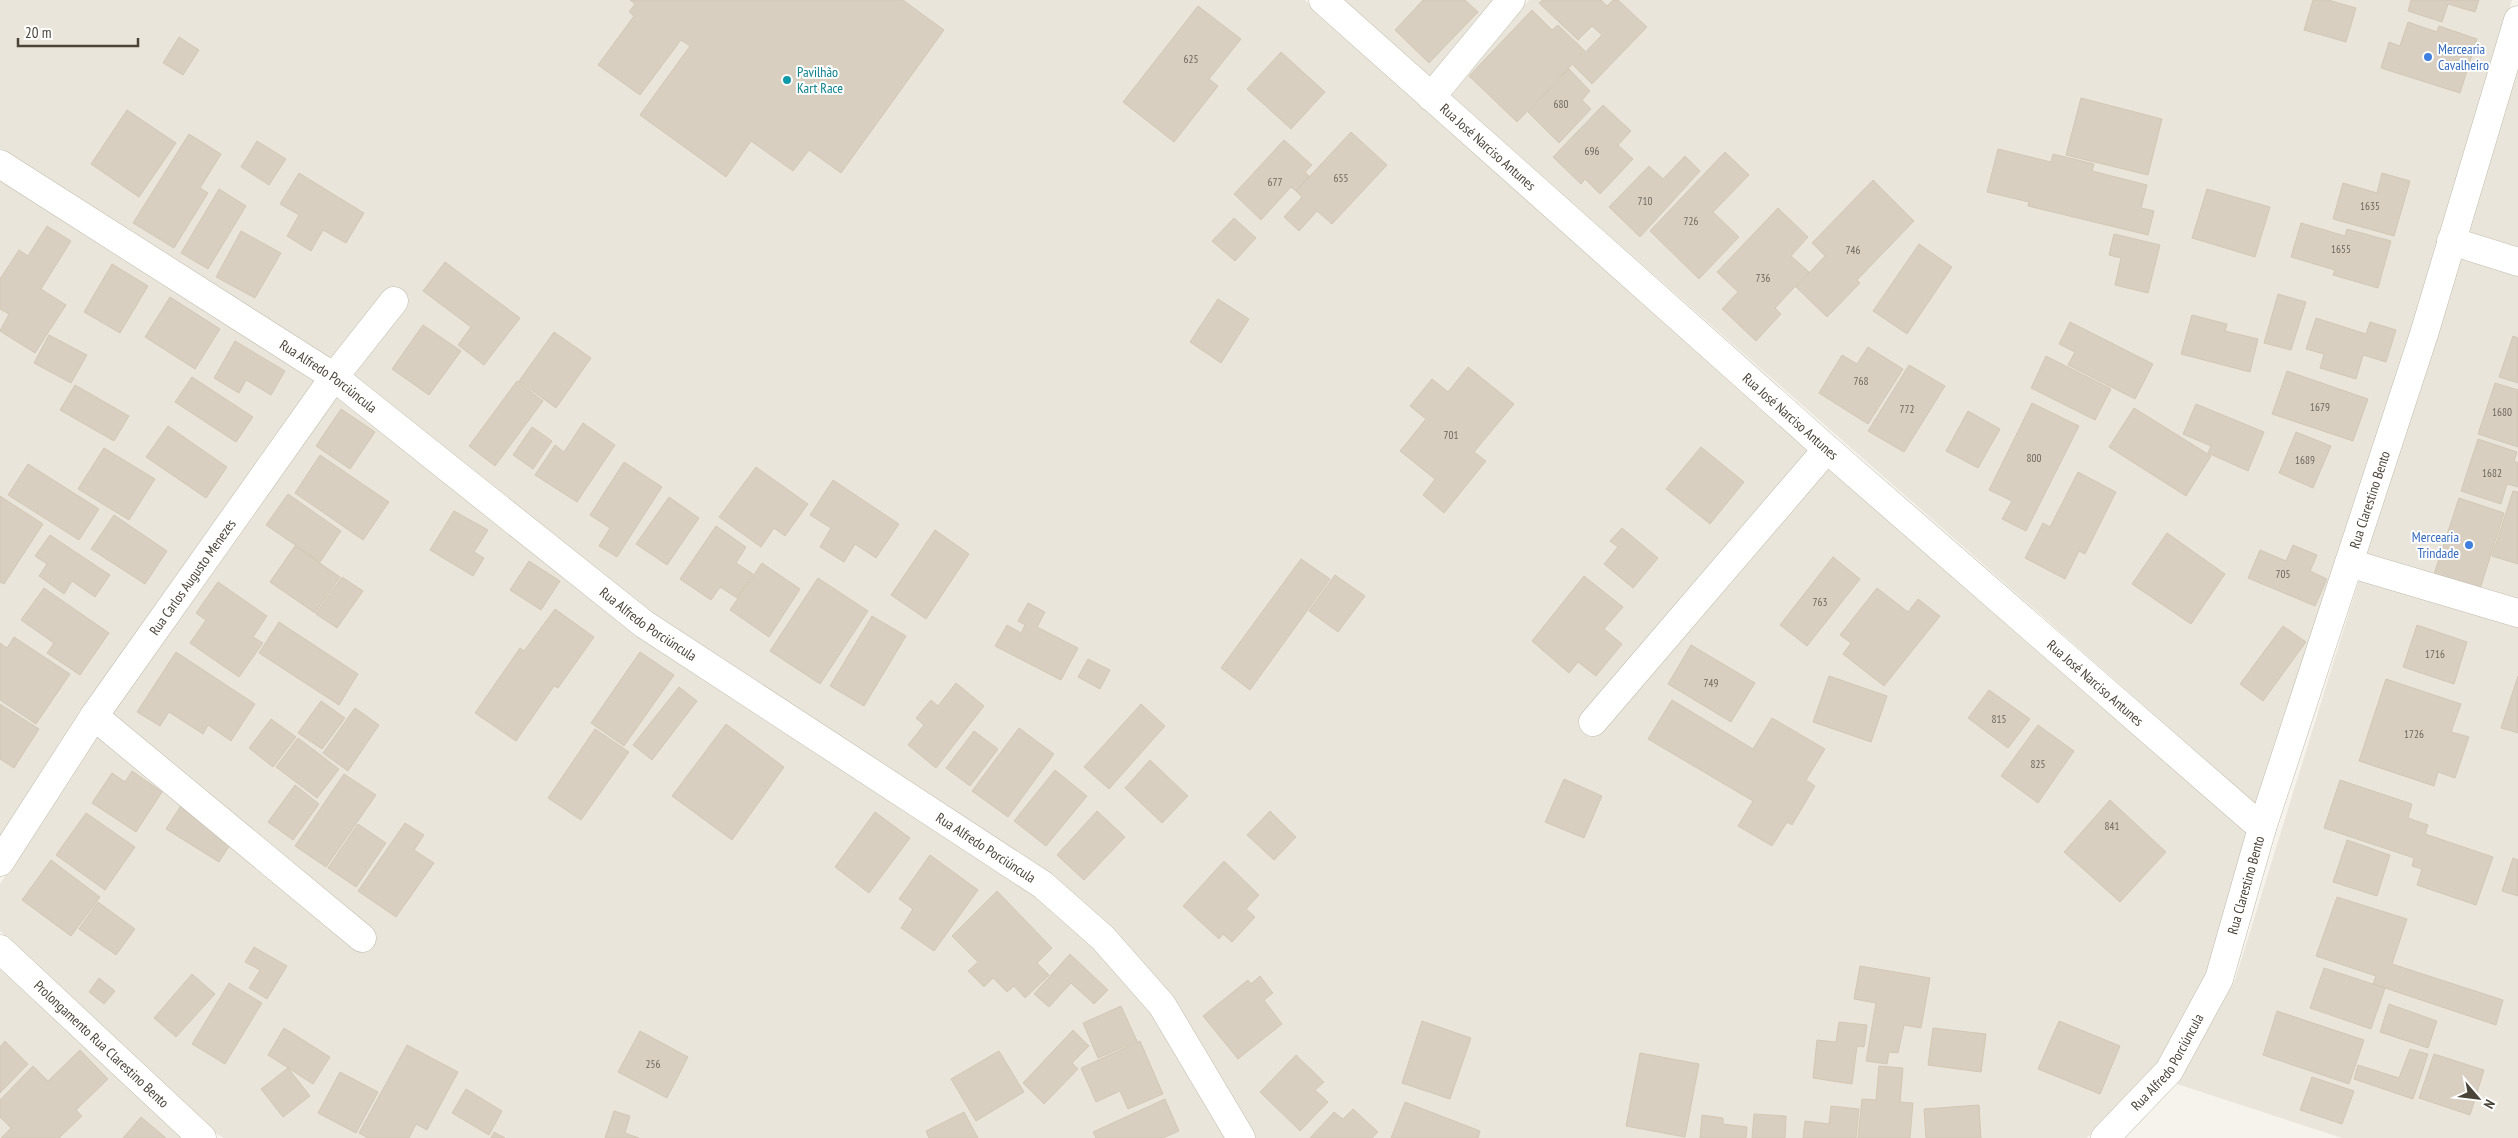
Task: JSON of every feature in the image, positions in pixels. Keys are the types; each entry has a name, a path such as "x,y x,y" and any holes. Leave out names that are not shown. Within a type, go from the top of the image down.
{"street":[{"name":"Rua José Narciso Antunes","path":"1323,0 1827,449 2262,828"},
{"path":"1430,97 1511,0"},
{"name":"Rua Clarestino Bento","path":"2220,979 2262,828 2424,334 2450,241 2518,20"},
{"name":"Rua Alfredo Porciúncula","path":"0,164 334,376 644,624 1043,885 1103,938 1162,1005 1241,1138"},
{"path":"2450,241 2518,262"},
{"name":"Rua Carlos Augusto Menezes","path":"0,862 94,716 334,376 394,301"},
{"path":"1593,722 1827,449"},
{"path":"2349,563 2518,613"},
{"path":"94,716 362,938"},
{"name":"Prolongamento Rua Clarestino Bento","path":"0,949 202,1138"},
{"name":"Rua Alfredo Porciúncula","path":"2105,1138 2169,1071 2220,979"}],"shaded area":[{"path":"0,0 1305,0 1810,451 1583,716 1580,725 1588,735 1601,734 1827,466 2250,832 2210,972 2159,1064 2096,1131 2086,1138 1256,1138 1172,997 1112,929 655,617 352,375 403,311 405,293 387,290 333,361 0,148"},
{"path":"1342,0 1495,0 1430,79"},
{"path":"1529,0 2512,0 2408,348 2257,805 1451,96"},
{"path":"2518,65 2518,250 2466,233"},
{"path":"0,172 319,381 0,837"},
{"path":"2459,254 2518,273 2518,601 2362,554"},
{"path":"336,394 636,635 1029,889 1091,941 1153,1013 1226,1138 224,1138 215,1133 0,931 0,884 98,735 374,933 113,713"},
{"path":"2359,580 2518,627 2518,1138 2342,1138 2177,1084 2235,980"},
{"path":"0,966 185,1138 0,1138"}],"building":[{"name":"Pavilhão Kart Race","path":"630,0 903,0 944,30 841,173 809,150 793,171 751,141 726,177 640,115 690,46 681,40 640,95 598,65 634,16 629,12 635,4"},
{"path":"1423,0 1465,0 1478,12 1429,63 1395,30"},
{"path":"1543,0 1601,0 1607,6 1613,0 1618,0 1647,27 1592,84 1573,65 1602,35 1592,26 1578,40 1539,3"},
{"path":"2313,0 2328,0 2356,8 2346,42 2304,30"},
{"path":"2411,0 2479,0 2475,12 2448,4 2442,22 2408,11"},
{"path":"1198,6 1241,39 1209,79 1218,86 1174,142 1123,102"},
{"path":"1532,10 1552,30 1558,25 1585,51 1517,122 1469,76"},
{"name":"Mercearia Cavalheiro","path":"2408,22 2437,32 2439,26 2477,39 2460,93 2381,68 2389,42 2400,46"},
{"path":"179,37 199,50 183,75 163,63"},
{"path":"1281,52 1325,92 1291,129 1247,89"},
{"path":"1569,69 1590,91 1582,100 1591,109 1559,143 1528,112"},
{"path":"2081,98 2162,119 2148,175 2066,155"},
{"path":"1603,105 1631,131 1618,145 1633,159 1600,194 1585,179 1581,184 1553,157"},
{"path":"127,110 176,143 139,197 91,164"},
{"path":"1351,132 1387,165 1332,224 1317,211 1299,231 1284,217 1302,197 1296,191"},
{"path":"189,134 221,154 200,188 208,193 174,248 133,223"},
{"path":"1284,140 1312,165 1305,172 1309,176 1296,191 1291,187 1261,220 1234,194"},
{"path":"257,141 286,159 269,185 241,167"},
{"path":"1998,149 2051,162 2053,154 2094,164 2092,171 2147,185 2141,208 2154,211 2148,235 2028,206 2029,202 1987,192"},
{"path":"1725,152 1749,175 1713,212 1739,237 1699,279 1650,231"},
{"path":"1685,156 1700,171 1640,237 1609,207 1649,166 1663,179"},
{"path":"299,173 364,213 346,243 323,230 311,251 287,236 299,215 280,204"},
{"path":"2382,173 2410,181 2394,236 2333,219 2343,183 2377,193"},
{"path":"1873,180 1914,221 1857,280 1860,283 1827,317 1796,287 1825,256 1812,243"},
{"path":"219,189 246,206 208,269 181,253"},
{"path":"2207,189 2270,207 2255,257 2192,238"},
{"path":"1778,208 1808,237 1791,256 1809,272 1775,308 1781,314 1756,341 1722,309 1738,292 1717,272"},
{"path":"1234,218 1256,238 1235,261 1212,241"},
{"path":"2301,223 2345,236 2347,229 2391,241 2378,288 2333,275 2335,270 2291,257"},
{"path":"47,226 71,241 41,289 66,305 35,353 0,331 9,314 0,309 0,279 19,250 28,256"},
{"path":"241,231 281,253 255,298 216,277"},
{"path":"2114,234 2160,245 2148,293 2115,285 2121,258 2109,255"},
{"path":"1919,244 1952,267 1907,334 1873,311"},
{"path":"445,262 520,318 484,365 458,345 471,327 423,291"},
{"path":"112,264 148,286 120,333 84,312"},
{"path":"2278,294 2306,302 2291,350 2264,343"},
{"path":"170,297 220,329 195,369 145,337"},
{"path":"1218,299 1249,319 1221,363 1190,342"},
{"path":"2192,315 2227,324 2225,331 2258,339 2250,372 2181,354"},
{"path":"2316,318 2366,334 2370,322 2396,330 2386,362 2363,355 2356,379 2320,368 2324,354 2306,349"},
{"path":"2070,322 2153,364 2135,399 2068,365 2075,352 2059,344"},
{"path":"423,325 461,351 429,395 392,369"},
{"path":"554,332 591,358 556,408 519,381"},
{"path":"49,335 87,355 71,383 34,363"},
{"path":"2513,336 2518,338 2518,383 2499,377"},
{"path":"235,341 285,371 271,395 246,380 239,393 214,378"},
{"path":"1868,347 1903,369 1868,424 1819,393 1842,355 1857,364"},
{"path":"2046,356 2111,389 2095,420 2031,388"},
{"path":"1909,365 1945,386 1904,452 1868,431"},
{"path":"1468,367 1514,404 1474,452 1486,461 1444,513 1423,495 1435,479 1400,451 1426,419 1410,406 1432,379 1448,392"},
{"path":"2287,371 2368,399 2353,441 2272,414"},
{"path":"192,377 253,417 236,442 175,402"},
{"path":"517,381 543,401 495,466 469,446"},
{"path":"2495,383 2518,390 2518,447 2478,434"},
{"path":"75,385 129,416 114,441 60,410"},
{"path":"2032,403 2079,426 2026,531 2002,519 2012,501 1989,490"},
{"path":"2196,404 2264,432 2248,471 2208,453 2211,446 2183,434"},
{"path":"2134,408 2211,456 2186,496 2109,447"},
{"path":"341,409 375,432 350,469 316,446"},
{"path":"1968,411 2000,429 1978,468 1946,451"},
{"path":"583,423 615,445 577,502 535,475 555,445 564,452"},
{"path":"168,426 227,467 206,498 146,457"},
{"path":"532,427 552,441 533,469 513,455"},
{"path":"2296,432 2331,446 2313,488 2279,473"},
{"path":"2478,439 2517,452 2514,461 2518,463 2518,487 2507,484 2501,504 2461,491"},
{"path":"1701,447 1744,482 1710,524 1666,489"},
{"path":"104,448 155,479 129,520 78,489"},
{"path":"320,455 389,502 363,540 295,493"},
{"path":"624,462 662,487 617,557 599,546 610,528 590,515"},
{"path":"28,464 99,509 79,540 8,495"},
{"path":"756,467 808,504 785,536 774,528 761,547 719,517"},
{"path":"2078,472 2116,492 2085,554 2079,551 2065,579 2025,558 2043,523 2050,527"},
{"path":"833,480 899,524 876,558 855,544 844,562 820,547 831,528 810,515"},
{"path":"2513,491 2518,492 2518,564 2492,556"},
{"path":"288,494 341,531 320,562 266,525"},
{"path":"0,496 43,524 4,584 0,582"},
{"path":"669,497 699,518 667,565 636,544"},
{"name":"Mercearia Trindade","path":"2459,498 2504,513 2479,592 2433,577"},
{"path":"454,511 488,530 474,552 484,558 473,576 430,550"},
{"path":"114,515 167,551 145,584 91,549"},
{"path":"716,526 746,547 736,563 753,574 737,598 720,587 711,600 680,579"},
{"path":"1622,528 1658,558 1633,588 1604,564 1618,547 1610,541"},
{"path":"935,530 969,554 926,619 891,595"},
{"path":"2167,533 2225,574 2191,624 2132,584"},
{"path":"50,535 110,575 95,597 72,581 64,594 39,576 47,564 35,556"},
{"path":"2293,545 2317,555 2310,571 2327,579 2315,606 2248,578 2260,550 2286,561"},
{"path":"295,546 340,577 315,613 270,582"},
{"path":"1833,557 1860,579 1807,646 1780,625"},
{"path":"1301,559 1330,579 1250,690 1221,668"},
{"path":"529,561 560,581 541,610 510,590"},
{"path":"762,563 800,589 769,637 730,610"},
{"path":"1335,575 1365,596 1338,632 1309,611"},
{"path":"1584,576 1623,607 1604,629 1622,644 1596,676 1578,662 1569,673 1532,641"},
{"path":"342,577 363,591 337,628 316,614"},
{"path":"818,578 868,611 820,684 770,651"},
{"path":"218,582 267,616 253,637 263,643 239,677 190,643 206,620 196,613"},
{"path":"44,588 109,633 80,675 47,653 54,643 21,620"},
{"path":"1877,588 1908,612 1918,599 1940,616 1884,686 1843,654 1851,643 1840,635"},
{"path":"1028,603 1045,612 1037,627 1078,648 1061,680 995,646 1007,625 1021,633 1025,625 1018,621"},
{"path":"555,609 594,637 558,688 554,686 516,741 475,713 520,648 524,651"},
{"path":"872,616 906,636 864,706 830,686"},
{"path":"279,622 358,674 339,705 259,653"},
{"path":"2417,625 2467,642 2454,684 2403,667"},
{"path":"2283,626 2306,642 2263,701 2240,684"},
{"path":"14,637 70,674 36,724 0,700 0,643 7,648"},
{"path":"1691,645 1755,683 1731,722 1668,684"},
{"path":"176,652 255,704 231,741 208,725 203,734 169,712 160,726 137,712"},
{"path":"640,652 674,675 624,746 591,723"},
{"path":"1088,659 1110,670 1100,689 1078,677"},
{"path":"1829,676 1887,696 1871,742 1813,722"},
{"path":"2518,676 2518,733 2501,728"},
{"path":"2386,679 2461,704 2451,732 2469,737 2455,778 2438,772 2434,786 2359,761"},
{"path":"956,683 984,706 936,768 908,745 924,725 916,718 931,700 938,706"},
{"path":"679,687 697,701 652,760 633,745"},
{"path":"1989,690 2030,719 2008,748 1968,718"},
{"path":"1672,700 1753,749 1772,718 1825,749 1806,780 1815,786 1792,825 1787,822 1772,846 1738,826 1753,801 1648,739"},
{"path":"321,701 345,718 322,749 298,733"},
{"path":"0,704 39,729 14,768 0,759"},
{"path":"1141,704 1165,726 1109,789 1084,767"},
{"path":"355,708 379,725 348,771 323,753"},
{"path":"271,719 296,737 273,767 249,748"},
{"path":"726,724 784,767 732,840 672,796"},
{"path":"2038,725 2074,751 2038,803 2001,776"},
{"path":"1019,728 1054,754 1008,817 972,791"},
{"path":"595,729 629,752 581,820 548,798"},
{"path":"974,731 998,749 970,786 946,768"},
{"path":"298,738 339,769 317,798 276,767"},
{"path":"1150,760 1188,796 1162,823 1125,788"},
{"path":"1055,770 1087,796 1046,846 1014,821"},
{"path":"132,771 162,792 136,832 92,803 112,773 125,782"},
{"path":"344,774 376,795 326,867 295,846"},
{"path":"1564,779 1602,796 1584,838 1545,822"},
{"path":"2340,780 2412,804 2408,818 2428,825 2425,834 2493,857 2476,905 2417,885 2422,869 2412,866 2414,858 2324,828"},
{"path":"295,785 319,804 293,840 268,822"},
{"path":"2110,800 2166,852 2120,902 2064,852"},
{"path":"182,804 235,837 219,862 166,829"},
{"path":"1097,811 1125,837 1084,880 1057,855"},
{"path":"1270,811 1296,837 1274,860 1247,835"},
{"path":"875,812 910,838 869,893 835,867"},
{"path":"86,813 135,847 105,890 56,855"},
{"path":"405,823 424,835 414,850 434,863 396,917 358,891"},
{"path":"358,824 386,843 356,887 328,868"},
{"path":"2347,840 2390,855 2377,896 2333,882"},
{"path":"930,855 978,890 934,951 901,928 913,909 899,899"},
{"path":"2513,858 2518,860 2518,896 2502,891"},
{"path":"51,860 100,897 71,936 22,900"},
{"path":"1224,861 1259,895 1246,909 1255,917 1232,942 1223,934 1219,939 1183,906"},
{"path":"997,891 1052,948 1037,963 1049,975 1025,998 1014,986 1007,992 993,978 984,987 968,971 978,962 952,936"},
{"path":"2337,897 2407,919 2392,964 2503,1000 2496,1025 2373,984 2376,976 2316,956"},
{"path":"98,902 135,929 116,955 79,929"},
{"path":"254,947 287,966 267,999 249,988 260,970 245,962"},
{"path":"1070,954 1108,990 1094,1004 1071,983 1049,1007 1034,994"},
{"path":"1860,966 1930,978 1921,1028 1904,1025 1898,1053 1889,1052 1887,1064 1866,1061 1876,1003 1854,999"},
{"path":"2324,968 2385,988 2371,1029 2310,1008"},
{"path":"192,974 215,994 176,1037 154,1018"},
{"path":"1260,976 1273,993 1264,1000 1282,1024 1238,1059 1203,1016 1248,980 1251,984"},
{"path":"99,978 115,991 104,1004 89,992"},
{"path":"229,983 262,1003 225,1064 192,1044"},
{"path":"2389,1004 2437,1021 2428,1048 2380,1032"},
{"path":"1121,1006 1137,1041 1098,1058 1083,1023"},
{"path":"2277,1011 2364,1040 2349,1084 2263,1055"},
{"path":"1422,1021 1471,1038 1450,1099 1402,1083"},
{"path":"2059,1021 2120,1046 2100,1094 2038,1069"},
{"path":"1839,1022 1867,1025 1864,1047 1857,1046 1852,1084 1813,1078 1817,1040 1836,1042"},
{"path":"284,1028 330,1057 313,1084 268,1055"},
{"path":"1933,1028 1986,1034 1981,1072 1928,1065"},
{"path":"1073,1030 1089,1046 1072,1063 1078,1069 1044,1104 1023,1083"},
{"path":"640,1031 688,1057 667,1098 618,1072"},
{"path":"5,1041 28,1064 0,1093 0,1047"},
{"path":"1140,1041 1163,1094 1128,1109 1120,1091 1096,1102 1081,1068"},
{"path":"407,1045 458,1072 427,1130 416,1124 409,1138 368,1138 359,1133"},
{"path":"2410,1049 2428,1054 2413,1099 2354,1079 2358,1065 2399,1078"},
{"path":"80,1050 108,1079 76,1110 82,1116 59,1138 1,1138 11,1128 0,1117 0,1100 33,1066 48,1081"},
{"path":"999,1051 1024,1092 976,1121 951,1079"},
{"path":"1640,1053 1699,1064 1685,1137 1626,1126"},
{"path":"2434,1054 2484,1070 2470,1115 2419,1098"},
{"path":"1296,1055 1324,1082 1315,1090 1328,1102 1300,1131 1260,1092"},
{"path":"1879,1066 1903,1068 1900,1102 1913,1103 1910,1138 1858,1138 1862,1099 1876,1100"},
{"path":"288,1068 310,1096 283,1117 261,1089"},
{"path":"340,1072 378,1092 356,1133 318,1113"},
{"path":"2312,1077 2354,1091 2342,1124 2300,1110"},
{"path":"466,1089 502,1111 489,1135 452,1113"},
{"path":"1165,1099 1179,1131 1163,1138 1096,1138 1093,1132"},
{"path":"1405,1102 1480,1131 1478,1138 1391,1138"},
{"path":"1979,1105 1981,1138 1926,1138 1924,1109"},
{"path":"1831,1106 1859,1109 1856,1138 1803,1138 1805,1121 1829,1124"},
{"path":"1353,1109 1378,1132 1372,1138 1310,1138 1334,1112 1343,1119"},
{"path":"614,1111 630,1116 625,1133 639,1138 605,1138"},
{"path":"964,1112 978,1138 929,1138 926,1131"},
{"path":"1754,1114 1786,1116 1785,1138 1752,1138"},
{"path":"1702,1115 1723,1118 1723,1124 1747,1127 1746,1138 1700,1138"},
{"path":"141,1117 166,1138 123,1138"},
{"path":"494,1132 505,1138 491,1138"}],"place":[{"name":"Mercearia Cavalheiro","path":"2428,57"},
{"name":"Pavilhão Kart Race","path":"787,80"},
{"name":"Mercearia Trindade","path":"2469,545"}]}
